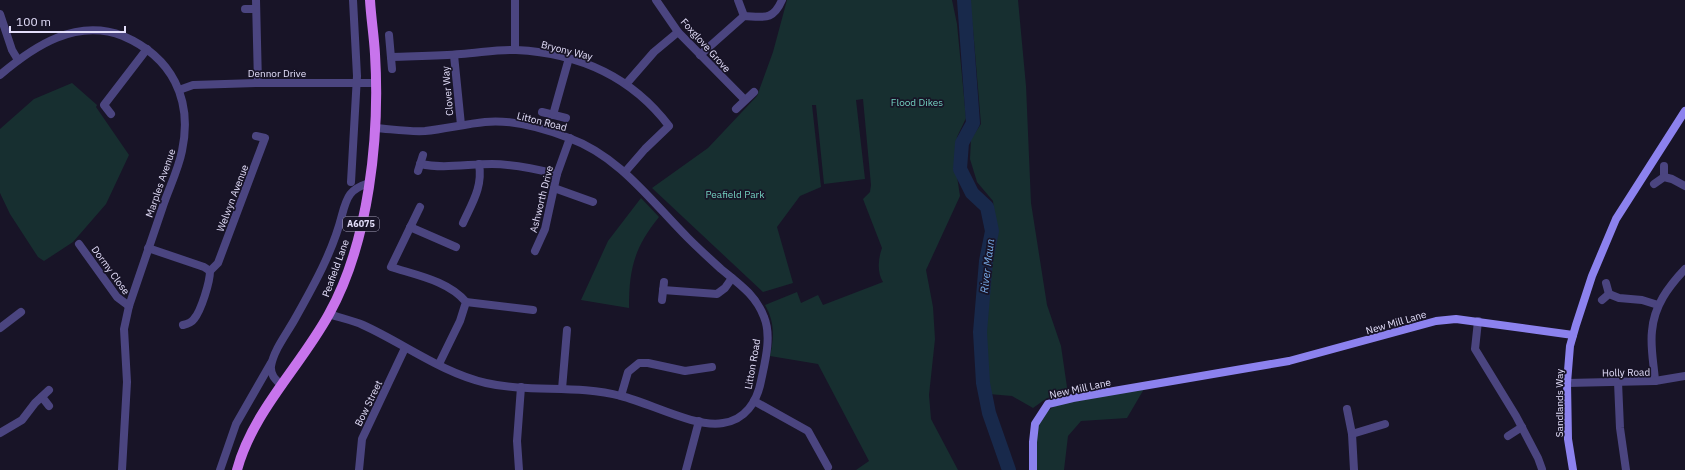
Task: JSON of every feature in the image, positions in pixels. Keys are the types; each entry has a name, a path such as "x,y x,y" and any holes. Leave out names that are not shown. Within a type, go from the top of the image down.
{"main road":[{"name":"Peafield Lane","path":"238,470 248,438 311,345 341,291 352,259 370,183 375,128 376,55 370,0"}],"street":[{"path":"351,182 356,84 353,0"},
{"path":"515,0 515,50"},
{"name":"Foxglove Grove","path":"656,0 678,32 745,100"},
{"path":"738,0 744,16"},
{"path":"700,55 744,16 767,17 774,14 782,0"},
{"path":"245,9 256,4 258,83"},
{"path":"0,14 12,50 18,60"},
{"name":"Marples Avenue","path":"0,75 39,45 58,36 73,32 92,30 108,32 121,36 159,58 173,76 179,90 185,117 182,153 128,306 124,329 127,382 122,470"},
{"path":"627,83 654,52 678,32"},
{"path":"389,35 392,69"},
{"path":"111,114 104,105 147,50"},
{"name":"Bryony Way","path":"391,57 454,55 515,50 549,53 593,66 627,83 660,114 669,126 645,149 625,172"},
{"name":"Clover Way","path":"454,55 461,125"},
{"path":"553,115 569,58"},
{"name":"Dennor Drive","path":"179,90 193,85 258,83 376,83"},
{"path":"736,108 754,92"},
{"path":"1573,335 1592,276 1616,219 1685,111"},
{"path":"542,112 566,118"},
{"name":"Litton Road","path":"329,314 361,324 405,348 439,364 475,380 487,383 521,387 562,389 621,396 699,421 721,424 731,421 749,410 759,392 768,328 764,316 751,294 687,238 625,172 598,152 570,138 532,126 511,123 488,122 421,131 375,128"},
{"name":"Welwyn Avenue","path":"183,325 193,321 198,313 210,277 210,271 218,263 265,138 256,136"},
{"name":"Ashworth Drive","path":"535,251 545,229 557,174 570,138"},
{"path":"423,155 419,168 494,164 532,168 557,174"},
{"path":"463,224 480,186 481,175 479,164"},
{"path":"1664,166 1664,177"},
{"path":"1654,184 1664,177 1672,178 1685,186"},
{"path":"220,470 236,424 306,300 326,258 335,238 348,197 354,189 370,183"},
{"path":"554,188 589,197"},
{"path":"420,207 391,267 418,274 459,294 466,302 533,310"},
{"path":"460,210 468,213"},
{"path":"410,227 456,247"},
{"name":"Ashworth Drive","path":"539,243 548,246"},
{"name":"Dormy Close","path":"79,244 117,297 128,306"},
{"path":"148,248 204,267 210,271"},
{"path":"1655,381 1652,332 1658,305 1671,285 1685,269"},
{"path":"663,290 716,294 725,288 732,278"},
{"path":"662,300 664,282"},
{"path":"1606,283 1609,294"},
{"path":"1609,294 1619,298 1642,300 1658,305"},
{"path":"1602,300 1609,294"},
{"path":"439,364 460,321 466,302"},
{"path":"0,328 22,312"},
{"name":"New Mill Lane","path":"1033,470 1033,442 1035,424 1048,404 1073,398 1290,361 1436,321 1456,318 1573,335"},
{"path":"1478,321 1475,349 1522,427 1542,469"},
{"path":"562,389 567,330"},
{"name":"Sandlands Way","path":"1573,335 1570,346 1567,383 1568,439 1573,470"},
{"name":"Bow Street","path":"359,470 362,439 405,348"},
{"path":"272,361 272,375 282,386"},
{"path":"621,396 628,372 639,363 648,363 685,371 712,367"},
{"name":"Holly Road","path":"1567,383 1655,381 1685,376"},
{"path":"1618,382 1620,428 1626,470"},
{"path":"519,470 517,440 521,387"},
{"path":"0,433 22,420 31,408 50,390"},
{"path":"42,397 49,406"},
{"path":"754,401 808,431 828,467"},
{"path":"1347,409 1352,434 1354,470"},
{"path":"686,470 699,421"},
{"path":"1352,434 1385,424"},
{"path":"1508,436 1522,427"}],"green space":[{"path":"787,0 952,0 957,24 966,118 957,137 956,170 960,196 926,270 933,307 935,339 929,395 931,419 958,470 856,470 869,461 818,364 770,356 773,330 771,318 765,305 797,292 801,303 818,295 823,305 883,282 879,265 882,248 863,199 870,192 871,185 863,99 856,100 865,179 824,184 816,105 812,105 821,187 800,196 777,227 793,283 763,292 652,188 708,148 757,96 773,52"},
{"path":"969,0 1018,0 1026,86 1031,203 1047,305 1061,346 1068,394 1047,398 1033,408 1012,396 989,394 986,335 990,268 996,230 993,201 977,182 970,159 971,139 981,124"},
{"path":"72,83 97,105 96,107 129,155 106,204 73,242 44,261 38,257 10,214 0,193 0,129 34,99"},
{"path":"641,198 659,217 644,239 635,260 630,282 629,308 581,300 608,241"},
{"path":"1144,389 1127,418 1081,421 1068,436 1064,470 1035,470 1036,432 1038,424 1049,410 1058,404"}],"waterway":[{"name":"River Maun","path":"964,0 973,123 962,143 960,169 972,193 987,207 992,231 986,261 980,332 983,383 989,413 1009,470"}],"park label":[{"name":"Flood Dikes","path":"917,102"},
{"name":"Peafield Park","path":"735,194"}]}
